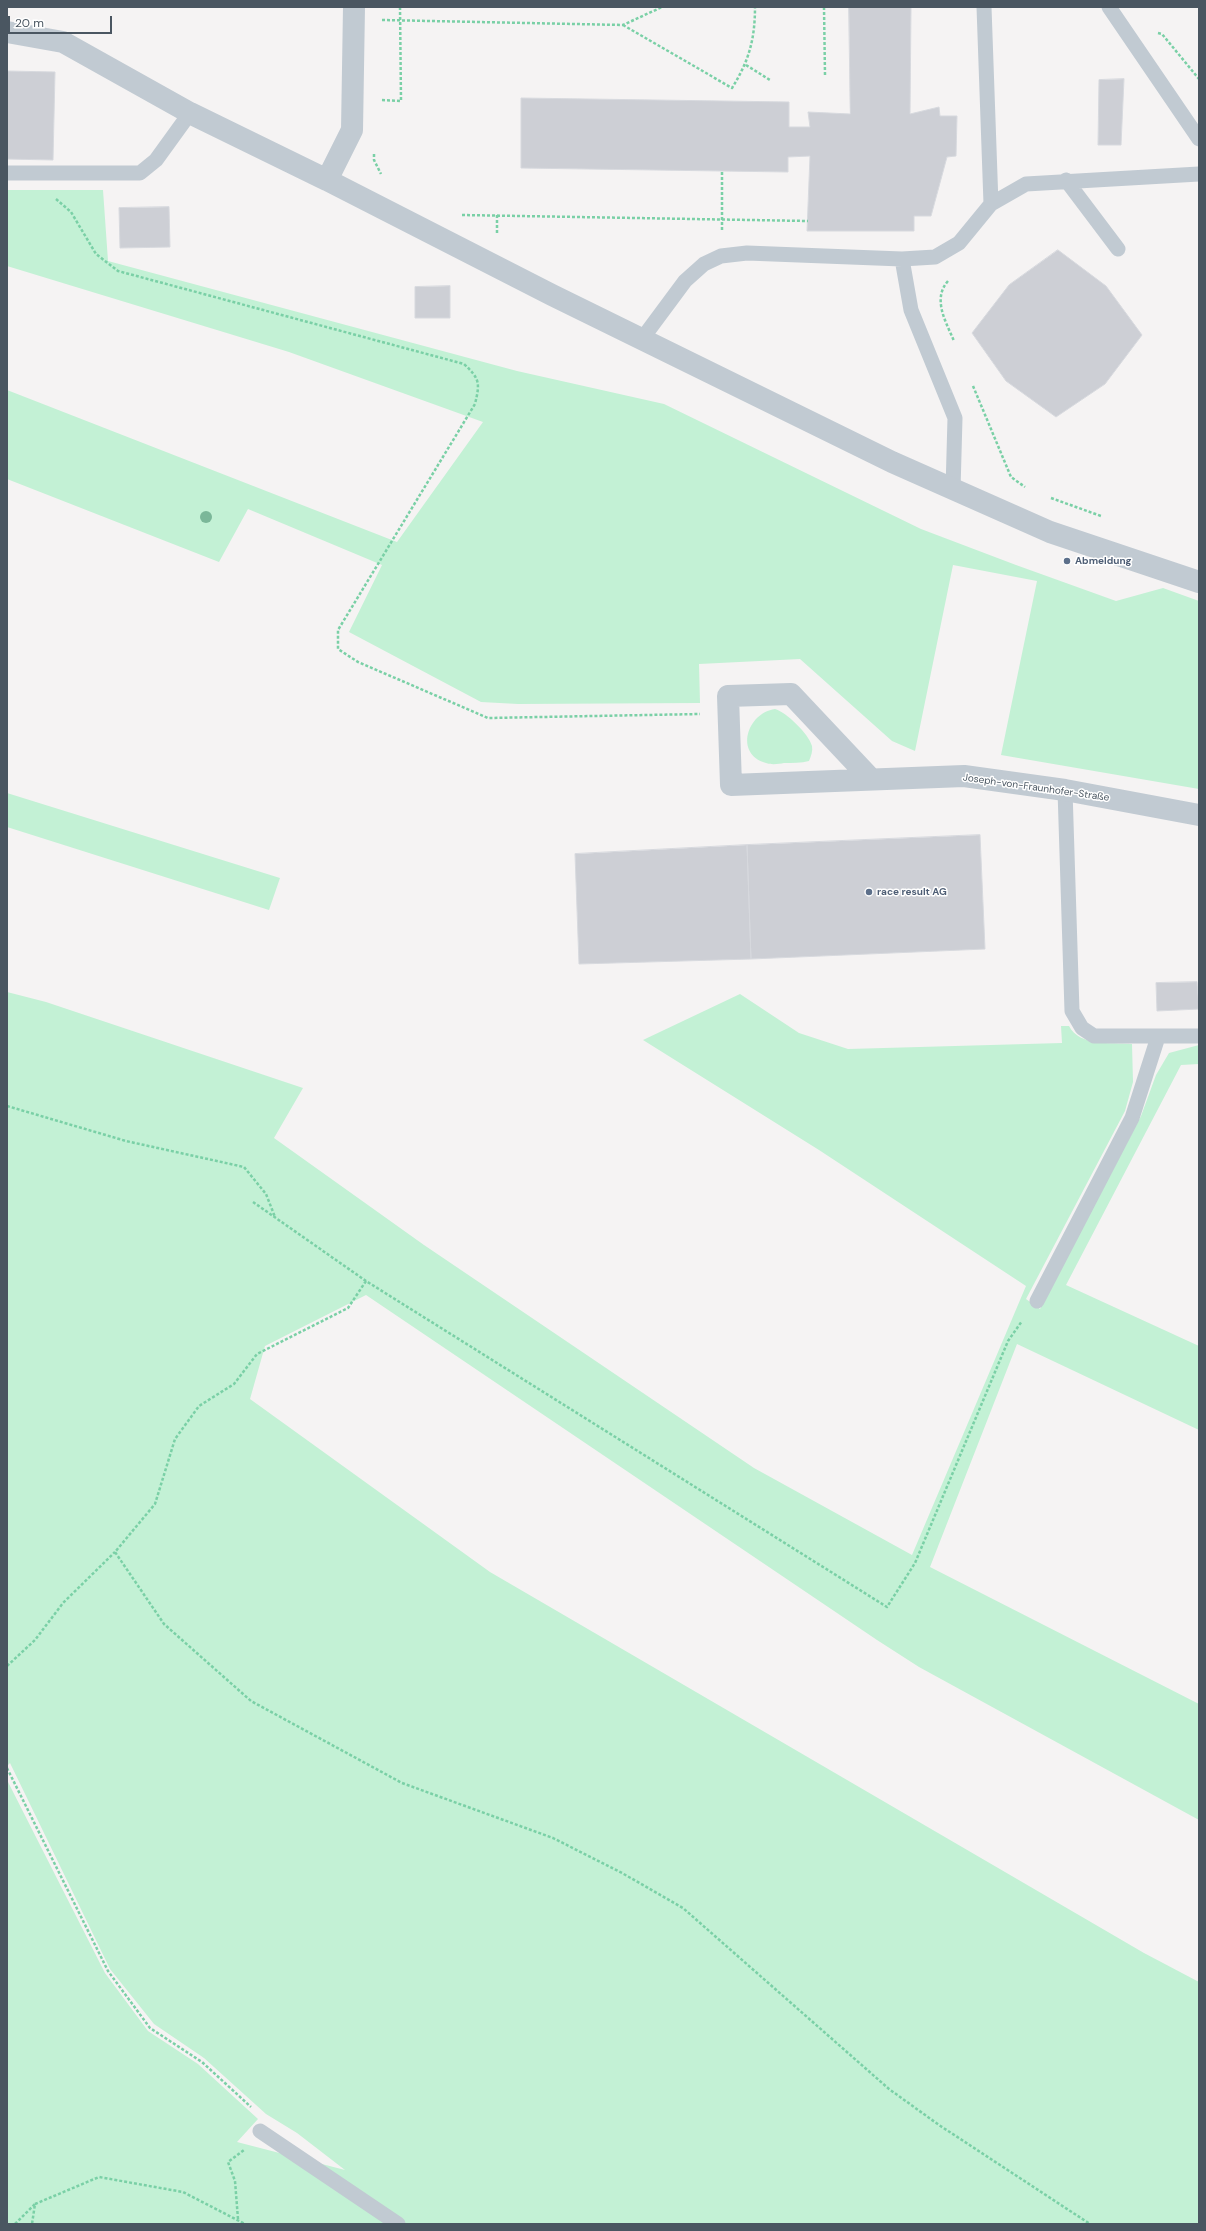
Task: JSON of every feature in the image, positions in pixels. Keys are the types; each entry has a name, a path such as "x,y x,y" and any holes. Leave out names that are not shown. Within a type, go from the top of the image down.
{"street":[{"path":"327,180 352,130 354,13"},
{"path":"7,32 63,42 190,113 885,459 1050,532 1199,582"},
{"name":"Joseph-von-Fraunhofer-Straße","path":"871,779 791,694 728,696 731,785 964,776 1065,790 1199,815"}],"lane":[{"path":"984,7 991,204"},
{"path":"1109,7 1199,139"},
{"path":"7,173 140,173 156,160 190,113"},
{"path":"642,339 685,281 704,264 721,256 747,253 902,259 935,257 960,243 991,204 1026,184 1111,177 1199,174"},
{"path":"1066,180 1118,249"},
{"path":"902,259 911,310 955,418 953,490"},
{"path":"1065,790 1072,1011 1082,1028 1094,1036 1199,1036"},
{"path":"1037,1301 1132,1118 1158,1037"},
{"path":"260,2131 398,2224"}],"path":[{"path":"380,100 401,100 400,7"},
{"path":"354,13 400,21 623,25 662,7"},
{"path":"623,25 732,88 746,65 755,24 755,7"},
{"path":"824,7 825,75"},
{"path":"746,65 770,80"},
{"path":"374,153 374,160 384,178"},
{"path":"721,256 722,171"},
{"path":"49,198 56,198 71,212 96,254 118,271 464,364 475,374 480,385 475,404 338,630 338,649 358,662 488,718 728,713"},
{"path":"459,215 808,220"},
{"path":"948,250 965,268 956,272 943,287 940,306 955,342"},
{"path":"969,379 1011,477 1030,490"},
{"path":"1044,496 1108,518"},
{"path":"7,1106 126,1140 244,1167 266,1194 276,1217"},
{"path":"253,1202 366,1281 887,1607 915,1563 1008,1341 1037,1301"},
{"path":"7,1666 35,1640 63,1604 115,1552 155,1504 175,1439 199,1406 234,1384 257,1354 348,1308 366,1281"},
{"path":"115,1552 164,1624 251,1701 402,1783 553,1838 622,1873 683,1908 889,2089 939,2125 1090,2224"},
{"path":"7,1768 108,1971 150,2028 202,2062 262,2117 260,2131 245,2149 228,2162 235,2181 238,2219"},
{"path":"15,2224 35,2204 99,2177 183,2192 238,2219 245,2224"},
{"path":"32,2224 35,2204"}],"green space":[{"path":"7,190 103,190 108,261 517,371 664,404 921,529 1016,565 1116,601 1163,588 1199,601 1199,789 1001,755 1037,581 953,565 915,751 892,741 800,659 699,664 700,703 518,704 481,702 349,632 382,565 248,509 219,562 7,479 7,390 397,542 483,422 289,352 7,266"},
{"path":"775,709 791,719 810,741 812,746 812,754 809,761 770,764 756,758 750,751 747,743 751,725 765,712"},
{"path":"7,793 280,878 269,910 7,827"},
{"path":"7,992 46,1002 303,1088 274,1138 424,1245 754,1468 912,1555 1026,1286 819,1150 643,1040 740,994 799,1033 848,1049 1062,1043 1061,1026 1069,1026 1074,1033 1088,1040 1106,1043 1132,1044 1133,1082 1125,1111 1026,1299 1040,1309 1141,1116 1156,1075 1169,1053 1199,1045 1199,1064 1181,1065 1066,1285 1199,1346 1199,1430 1017,1344 930,1567 1199,1704 1199,1820 919,1667 366,1295 265,1346 250,1399 490,1572 1144,1953 1199,1982 1199,2224 7,2224 7,1780 105,1973 148,2031 198,2064 258,2119 237,2142 345,2170 297,2133 266,2114 204,2058 154,2024 110,1969 10,1763 7,1766"}],"building":[{"path":"849,7 911,7 910,114 939,107 940,116 957,116 956,156 947,157 931,216 914,216 914,231 807,231 810,156 788,157 788,172 521,168 521,98 789,102 789,127 810,127 808,112 850,114"},
{"path":"7,71 55,72 53,160 7,159"},
{"path":"1124,79 1121,145 1098,145 1099,80"},
{"path":"169,207 170,247 120,248 119,208"},
{"path":"1058,250 1106,286 1142,335 1105,384 1056,417 1006,381 972,333 1009,285"},
{"path":"450,286 450,318 415,318 415,287"},
{"path":"980,835 985,949 751,959 747,845"},
{"path":"747,845 751,959 579,964 575,854"},
{"path":"1197,982 1199,1009 1157,1011 1156,983"}],"place":[{"name":"Abmeldung","path":"1067,561"},
{"name":"race result AG","path":"869,892"}]}
